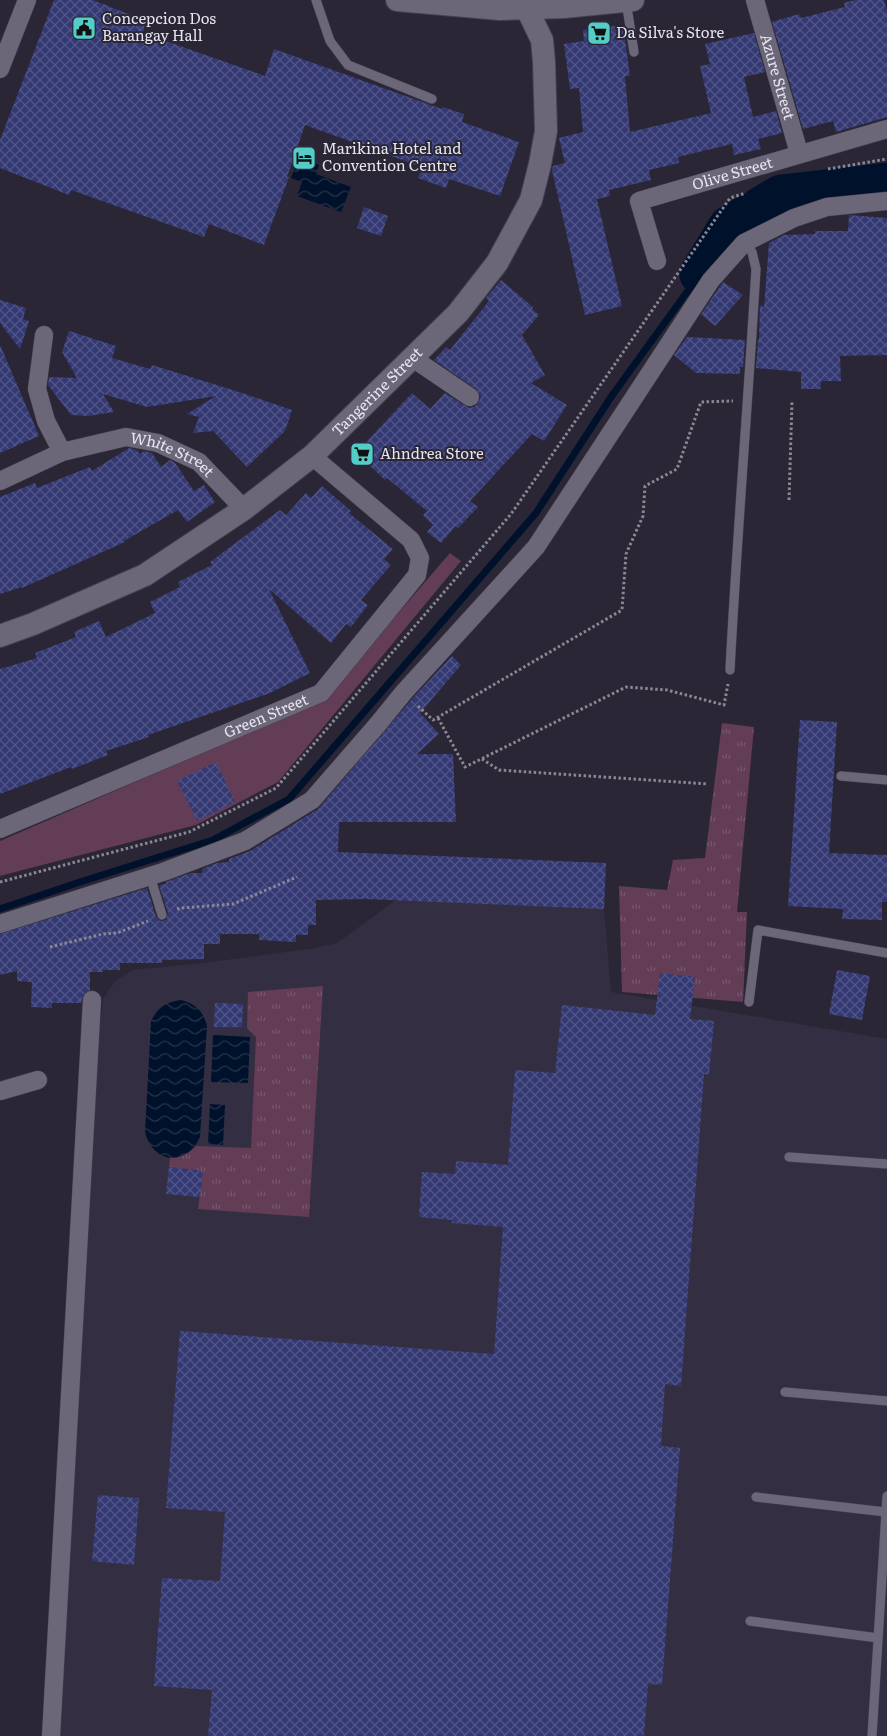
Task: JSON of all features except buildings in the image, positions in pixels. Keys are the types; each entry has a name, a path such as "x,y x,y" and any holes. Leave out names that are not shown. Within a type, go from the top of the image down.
{"street":[{"path":"0,69 27,0"},
{"path":"397,0 500,10 527,4 629,0"},
{"name":"Azure Street","path":"755,0 799,154"},
{"name":"Tangerine Street","path":"0,636 33,624 144,575 244,509 312,456 458,313 497,263 531,200 546,131 542,40 527,4"},
{"name":"Olive Street","path":"657,261 639,201 887,129"},
{"path":"0,924 150,876 245,841 312,800 404,692 536,547 711,280 744,243 794,218 827,207 887,201"},
{"path":"44,335 37,389 46,421 62,452"},
{"path":"411,357 470,397"},
{"name":"White Street","path":"0,481 62,452 126,437 158,443 199,462 244,509"},
{"name":"Green Street","path":"0,829 321,693 417,574 420,558 410,540 312,456"},
{"path":"51,1736 92,1000"},
{"path":"0,1090 38,1080"}],"lane":[{"path":"316,0 330,41 348,64 432,99"},
{"path":"629,0 634,52"},
{"path":"730,670 756,269 752,252 744,243"},
{"path":"840,776 887,780"},
{"path":"150,876 162,915"},
{"path":"749,1002 758,930 887,953"},
{"path":"789,1157 887,1164"},
{"path":"785,1392 887,1401"},
{"path":"872,1736 887,1496"},
{"path":"756,1497 886,1512"},
{"path":"750,1621 878,1638"}],"path":[{"path":"822,170 887,159"},
{"path":"0,882 189,832 276,788 511,514 730,198 748,192"},
{"path":"404,692 433,720 622,610 626,554 642,516 645,486 677,468 701,402 748,401"},
{"path":"790,500 792,401"},
{"path":"438,718 465,767 626,687 667,690 724,705 730,670"},
{"path":"482,758 499,770 708,784"},
{"path":"50,947 103,934 118,933 182,908 233,904 297,877"}],"shaded area":[{"path":"398,854 606,863 604,909 611,992 887,1039 887,1736 55,1736 98,1044 103,999 115,981 133,970 203,963 316,948 337,943 396,900"}],"green space":[{"path":"450,553 461,561 278,782 196,825 0,876 0,841 323,700"},
{"path":"722,723 754,727 737,912 747,912 743,1002 622,992 619,886 667,890 673,860 705,858"},
{"path":"323,986 309,1217 198,1209 203,1171 169,1167 170,1158 184,1155 196,1146 251,1148 256,1037 247,1028 248,992"}],"water":[{"path":"299,157 319,165 316,174 351,187 341,212 297,196 302,182 291,178"},
{"path":"181,1000 198,1009 207,1026 200,1137 194,1147 187,1153 179,1157 170,1158 162,1156 155,1150 149,1143 145,1132 151,1021 163,1006"},
{"path":"213,1035 250,1037 248,1083 211,1082"},
{"path":"210,1104 225,1105 223,1145 208,1144"}],"waterway":[{"path":"700,274 729,226 781,195 887,183"},
{"path":"0,909 213,840 289,799 536,513 611,397 700,274"}],"place":[{"name":"Concepcion Dos Barangay Hall","path":"84,28"},
{"name":"Da Silva's Store","path":"599,33"},
{"name":"Marikina Hotel and Convention Centre","path":"304,158"},
{"name":"Ahndrea Store","path":"362,454"}]}
